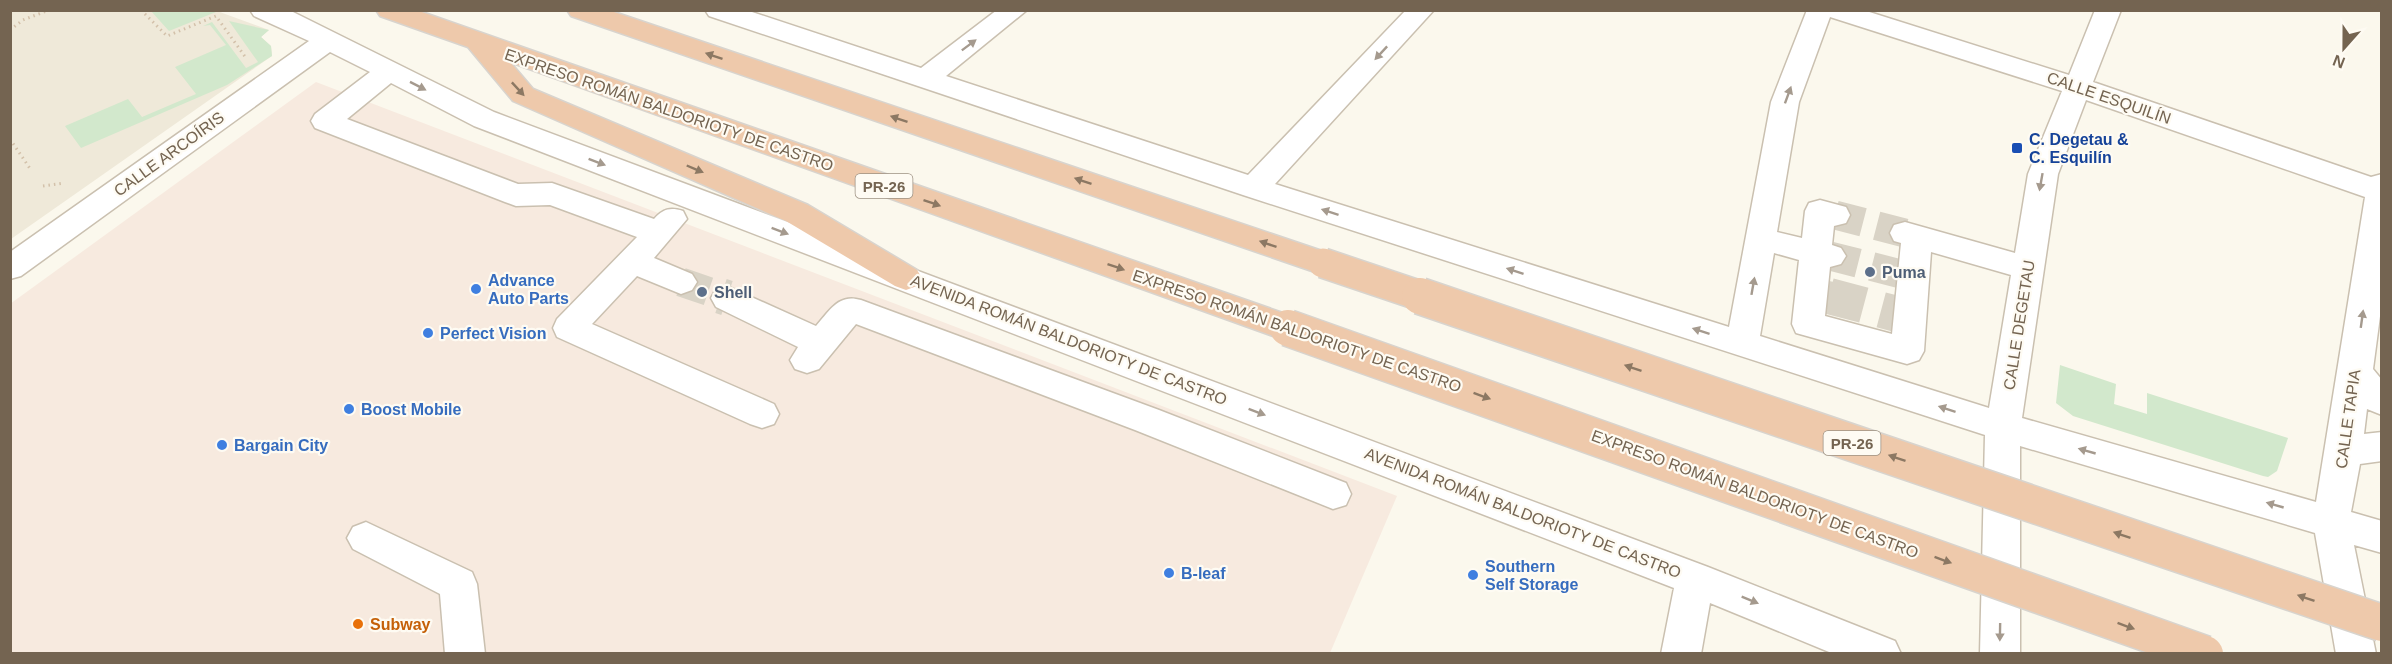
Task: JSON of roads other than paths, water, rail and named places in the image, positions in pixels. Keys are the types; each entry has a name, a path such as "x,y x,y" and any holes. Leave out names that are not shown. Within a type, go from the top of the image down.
{"highway":[{"name":"EXPRESO ROMÁN BALDORIOTY DE CASTRO","path":"389,10 2205,654"},
{"name":"PR-26","path":"580,10 2382,623"},
{"path":"480,44 523,95 797,213 906,279"}],"street":[{"name":"AVENIDA ROMÁN BALDORIOTY DE CASTRO","path":"263,10 484,119 1695,579 1881,654"},
{"path":"718,10 1254,188 2003,427 2382,537"},
{"path":"924,79 1014,10"},
{"path":"1254,188 1421,10"},
{"path":"1742,344 1785,102 1820,10"},
{"name":"CALLE ESQUILÍN","path":"1834,10 2078,87 2381,189"},
{"name":"CALLE DEGETAU","path":"2000,654 2003,427 2043,174 2108,10"},
{"name":"CALLE ARCOÍRIS","path":"10,268 328,41"},
{"path":"390,71 325,121 516,195 552,194 659,233"},
{"name":"CALLE TAPIA","path":"2356,654 2331,522 2344,451 2381,189"},
{"path":"692,197 569,328 762,414"},
{"path":"1835,215 1820,211 1822,254 1818,293 1808,324 1907,351 1904,315 1911,235 2028,268"},
{"path":"1761,239 1822,254"},
{"path":"632,261 681,282"},
{"path":"727,298 814,352 850,309 1036,378 1333,494"},
{"path":"1036,378 1063,338"},
{"path":"2355,369 2365,386 2382,401"},
{"path":"2344,451 2382,446"},
{"path":"366,538 458,584 465,654"},
{"path":"1681,654 1695,579"}],"tunnel":[{"path":"1835,215 1905,233"},
{"path":"1830,256 1901,274"},
{"path":"681,282 725,297"},
{"path":"1825,295 1834,297"},
{"path":"721,296 727,298"},
{"path":"1829,296 1897,314"}],"place":[{"name":"C. Degetau & C. Esquilín","path":"2017,148"},
{"name":"Puma","path":"1870,272"},
{"name":"Advance Auto Parts","path":"476,289"},
{"name":"Shell","path":"702,292"},
{"name":"Perfect Vision","path":"428,333"},
{"name":"Boost Mobile","path":"349,409"},
{"name":"Bargain City","path":"222,445"},
{"name":"B-leaf","path":"1169,573"},
{"name":"Southern Self Storage","path":"1473,575"},
{"name":"Subway","path":"358,624"}]}
